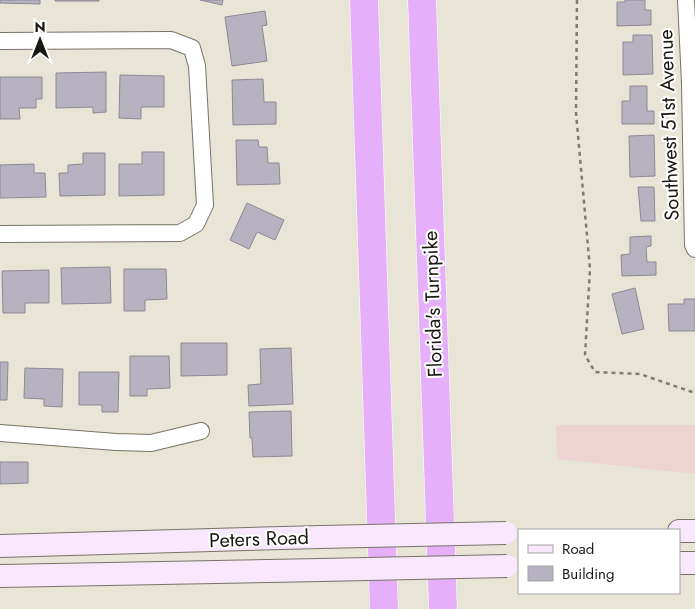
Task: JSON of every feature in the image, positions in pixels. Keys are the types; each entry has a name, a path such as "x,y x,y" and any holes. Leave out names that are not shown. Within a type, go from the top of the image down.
{"highway":[{"path":"364,0 384,609"},
{"name":"Florida's Turnpike","path":"422,0 443,609"}],"main road":[{"path":"680,531 695,531"},
{"name":"Peters Road","path":"0,546 512,533"},
{"path":"680,563 695,563"},
{"name":"Peters Road","path":"0,576 513,566"}],"street":[{"name":"Southwest 51st Avenue","path":"686,0 693,83 693,245 695,249"},
{"path":"0,41 171,40 192,48 198,66 205,206 196,224 180,233 0,234"},
{"path":"0,433 151,443 201,431"}],"path":[{"path":"577,0 576,113 590,269 585,355 595,372 640,374 695,393"}],"shaded area":[{"path":"556,425 695,425 695,474 557,459"}],"building":[{"path":"0,0 40,0 40,4 0,3"},
{"path":"99,0 99,1 55,1"},
{"path":"200,0 223,0 222,5"},
{"path":"625,0 645,0 645,10 651,10 651,25 617,26 617,2 625,2"},
{"path":"265,11 267,25 262,26 267,61 232,66 225,17"},
{"path":"633,35 652,35 653,74 623,75 623,42 633,42"},
{"path":"106,72 106,112 93,113 93,107 56,108 56,73"},
{"path":"120,75 164,76 164,107 141,107 141,119 119,118"},
{"path":"0,77 42,77 42,99 36,99 36,108 19,108 20,119 0,119"},
{"path":"263,79 264,102 276,102 276,124 233,125 232,80"},
{"path":"630,86 647,86 647,111 654,111 654,124 622,124 622,101 630,101"},
{"path":"654,135 655,176 630,177 629,136"},
{"path":"236,140 258,140 259,147 267,147 268,163 279,163 280,184 237,185"},
{"path":"142,152 164,152 164,195 119,196 119,164 142,164"},
{"path":"83,153 105,153 105,195 60,196 59,173 68,173 68,165 83,164"},
{"path":"34,164 34,173 45,173 46,197 0,198 0,165"},
{"path":"638,187 654,187 655,221 641,221"},
{"path":"247,203 284,220 275,240 257,232 249,249 230,240"},
{"path":"651,236 651,246 646,247 647,262 656,262 656,275 622,276 621,255 630,254 630,237"},
{"path":"110,267 111,303 62,304 61,268"},
{"path":"124,269 166,269 167,299 145,300 145,311 124,311"},
{"path":"49,270 49,303 25,303 25,313 3,313 2,271"},
{"path":"635,288 644,329 622,334 612,294"},
{"path":"684,299 695,299 695,331 669,331 668,304 684,304"},
{"path":"181,343 227,343 227,375 181,376"},
{"path":"291,348 293,404 249,406 248,385 261,384 260,349"},
{"path":"130,356 169,356 170,388 147,389 147,396 130,396"},
{"path":"0,362 8,362 7,400 0,400"},
{"path":"25,368 63,369 62,407 44,406 44,399 24,398"},
{"path":"79,372 119,372 118,412 102,412 102,405 79,405"},
{"path":"291,411 292,456 253,457 249,412"},
{"path":"0,462 28,462 28,483 0,484"}]}
